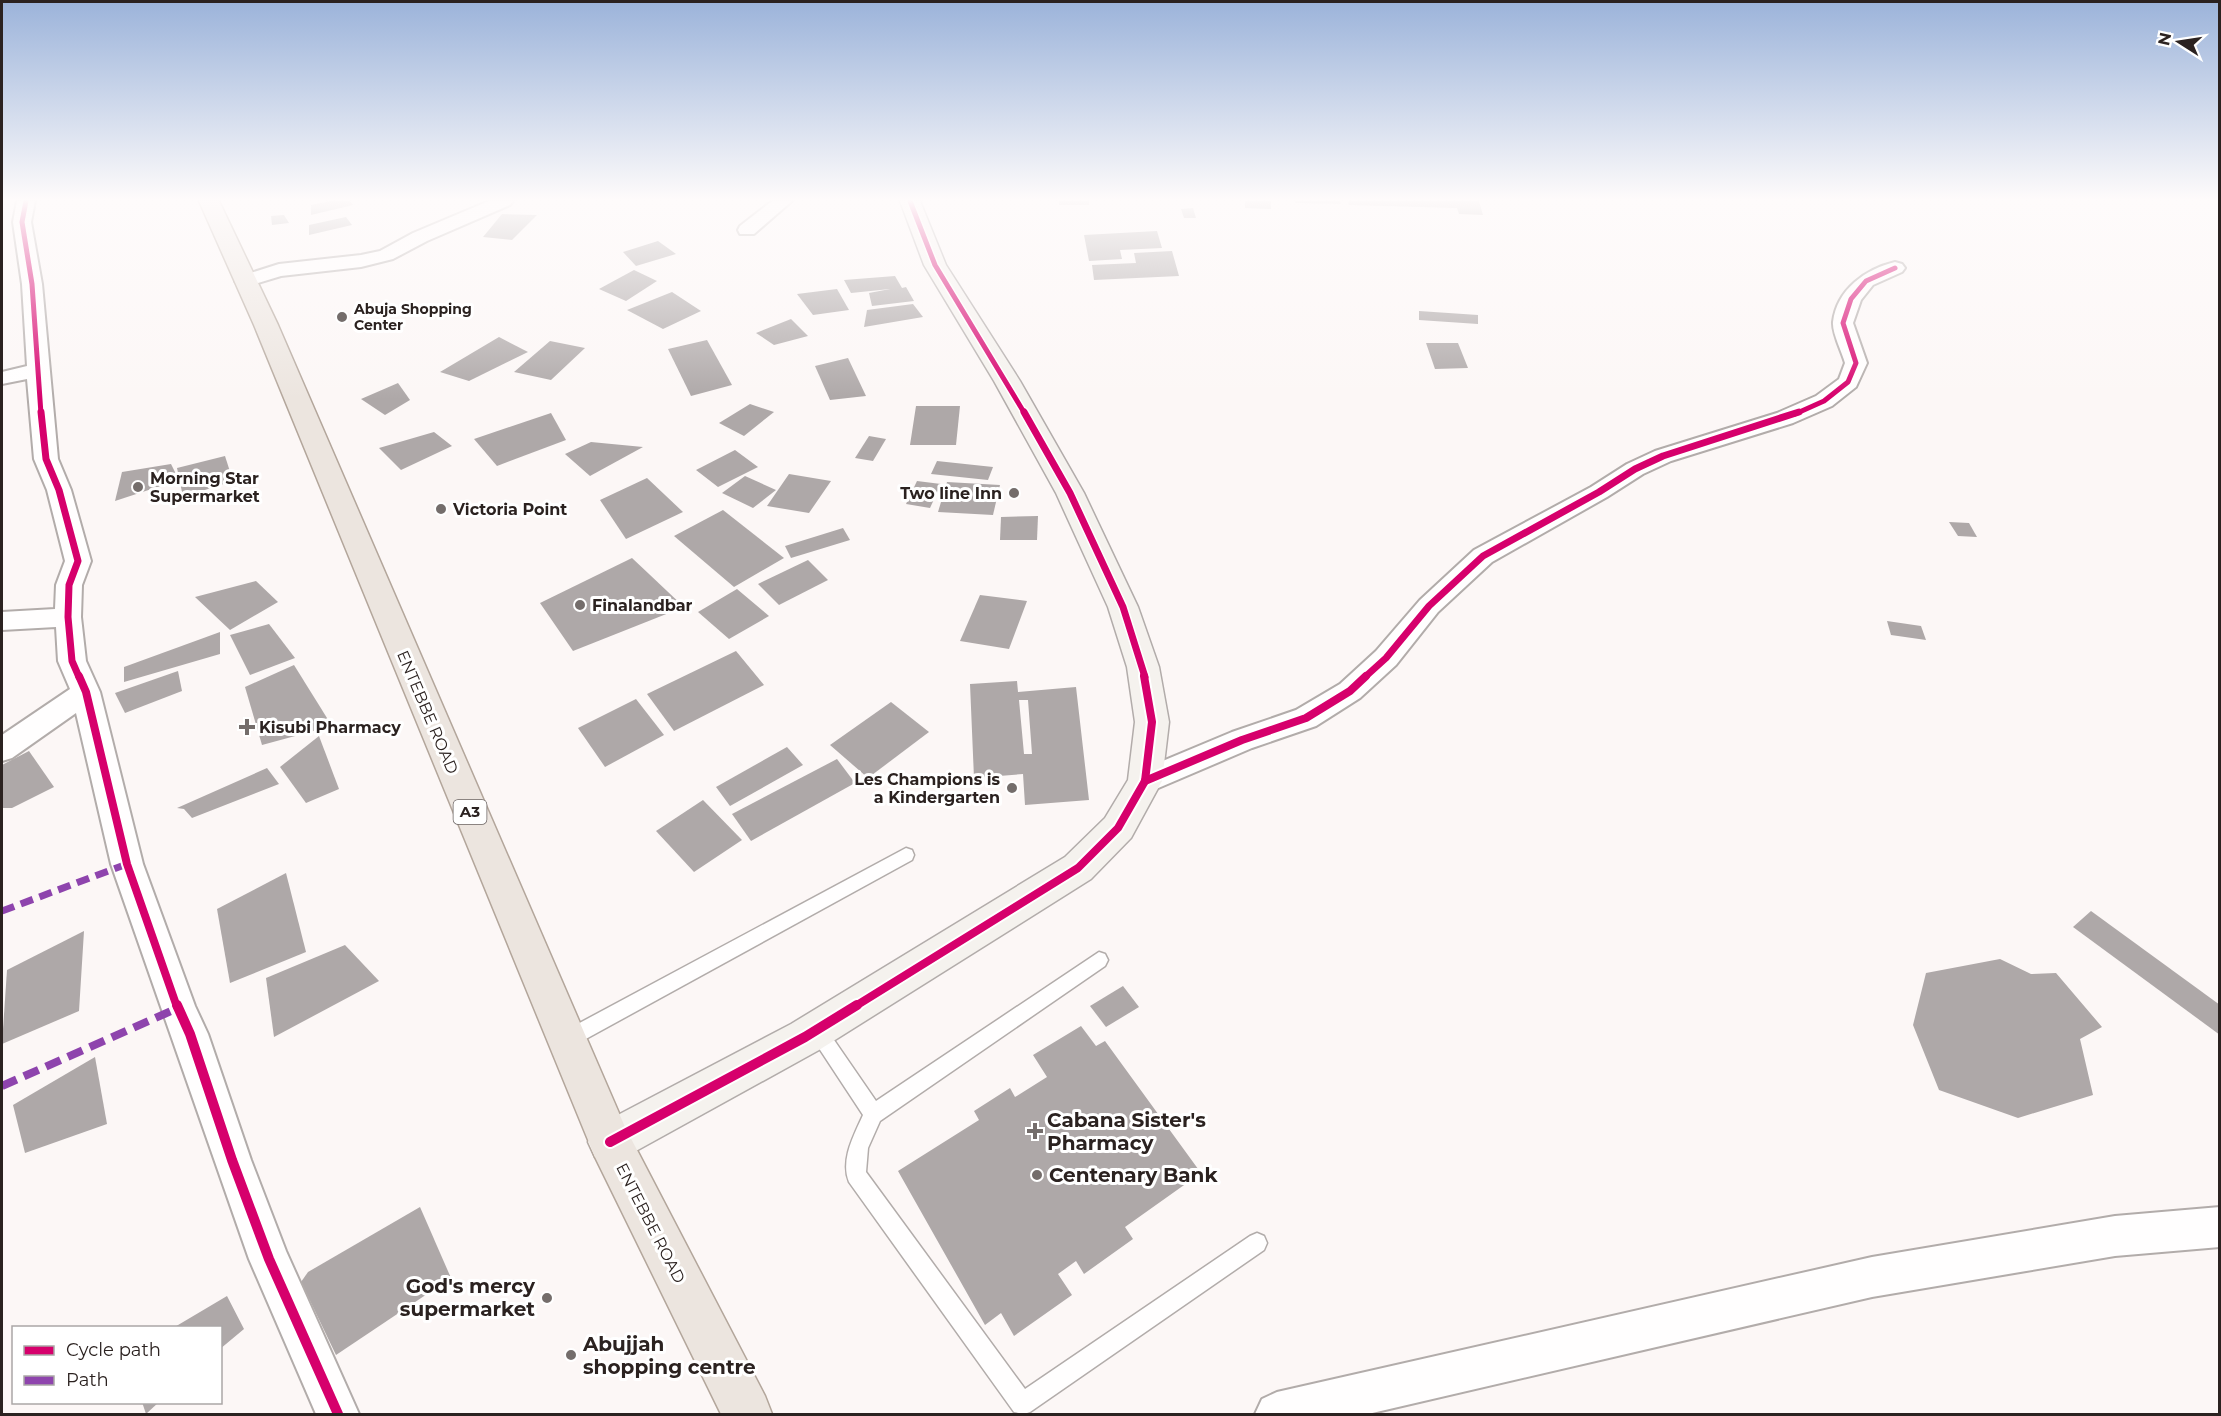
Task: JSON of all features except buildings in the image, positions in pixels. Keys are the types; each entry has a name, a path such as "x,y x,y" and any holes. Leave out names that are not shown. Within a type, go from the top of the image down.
{"main road":[{"name":"ENTEBBE ROAD","path":"239,267 610,1142 747,1414"}],"street":[{"path":"28,267 32,284 46,459 59,490 78,561 69,585 68,617 72,661 86,693 127,864 178,1008 190,1034 232,1160 269,1259 339,1414"},
{"path":"245,281 279,270 306,267"},
{"path":"610,1142 816,1030 1078,868 1118,828 1145,781 1152,722 1143,667 1123,607 1070,494 1007,381 936,267"},
{"path":"1145,781 1242,740 1306,718 1350,691 1386,658 1429,606 1484,556 1599,492 1635,469 1663,456 1785,418 1824,401 1848,382 1856,363 1843,323 1851,299 1866,281 1895,268"},
{"path":"2,378 39,370"},
{"path":"2,621 68,617"},
{"path":"2,750 86,693"},
{"path":"1277,1414 1872,1277 2115,1236 2220,1227"}],"lane":[{"path":"566,1040 906,855"},
{"path":"1099,960 873,1114 858,1148 856,1175 1024,1409 1257,1243"},
{"path":"816,1030 873,1114"}],"marked path":[{"path":"2,911 127,864"},
{"path":"2,1086 178,1008"}],"cycle path":[{"path":"29,267 46,459 59,490 78,561 69,585 68,617 72,661 86,692 127,864 269,1259 338,1414"},
{"path":"610,1142 805,1037 1078,868 1118,828 1145,781 1152,722 1143,667 1123,607 1070,493 1007,381 936,267"},
{"path":"1145,781 1242,740 1306,718 1350,691 1386,658 1429,606 1483,556 1599,492 1635,469 1663,456 1785,418 1824,401 1848,382 1856,363 1843,323 1851,299 1866,281 1895,268"}],"place":[{"name":"Abuja Shopping Center","path":"342,317"},
{"name":"Morning Star Supermarket","path":"138,487"},
{"name":"Two line Inn","path":"1014,493"},
{"name":"Victoria Point","path":"441,509"},
{"name":"Finalandbar","path":"580,605"},
{"name":"Kisubi Pharmacy","path":"247,727"},
{"name":"Les Champions is a Kindergarten","path":"1012,788"},
{"name":"Cabana Sister's Pharmacy","path":"1035,1131"},
{"name":"Centenary Bank","path":"1037,1175"},
{"name":"God's mercy supermarket","path":"547,1298"},
{"name":"Abujjah shopping centre","path":"571,1355"}]}
